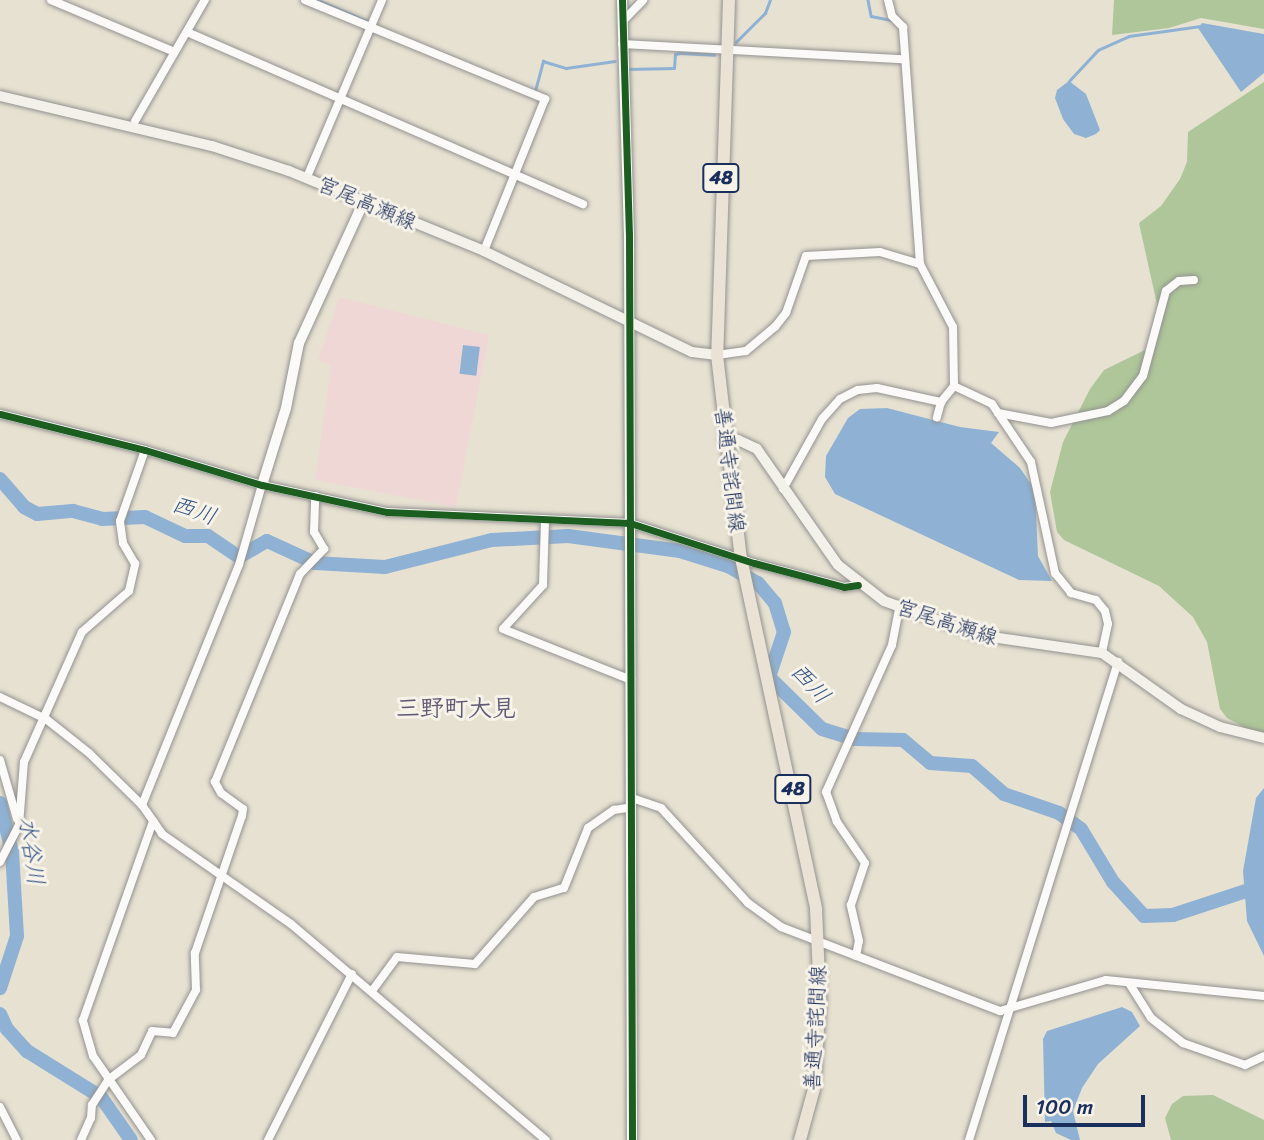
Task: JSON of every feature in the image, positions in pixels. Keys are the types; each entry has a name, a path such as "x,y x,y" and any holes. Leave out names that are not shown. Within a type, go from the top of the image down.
{"main road":[{"name":"善通寺詫間線","path":"729,0 717,355 724,441 741,558 807,854 820,943 814,1089 800,1140"},
{"name":"宮尾高瀬線","path":"0,96 212,146 306,177 484,251 629,318 692,352 717,355"},
{"name":"宮尾高瀬線","path":"724,441 738,440 757,449 838,565 858,585 899,608 1004,640 1102,653 1181,709 1220,727 1264,738"}],"street":[{"path":"51,0 175,52"},
{"path":"135,121 205,0"},
{"path":"305,0 545,99 517,175 484,251"},
{"path":"306,177 382,0"},
{"path":"622,0 631,523 632,1140"},
{"path":"623,21 643,0"},
{"path":"888,0 892,16 903,27 903,59 920,264 953,327 954,386 941,402 937,417"},
{"path":"187,32 583,204"},
{"path":"622,44 903,59"},
{"path":"142,805 239,565 286,408 299,343 364,201"},
{"path":"717,355 746,351 775,327 786,313 806,256 880,253 920,264"},
{"path":"998,413 1051,423 1108,411 1124,401 1143,376 1166,291 1174,283 1194,280"},
{"path":"954,386 992,404 1031,462 1055,573 1071,593 1096,600 1105,611 1108,624 1102,653"},
{"path":"783,489 822,419 841,399 858,390 877,388 941,402"},
{"path":"0,414 145,450 262,485 387,512 631,523 844,587 858,585"},
{"path":"0,862 19,825 24,762 46,719 82,632 130,591 135,564 122,543 120,521 145,450"},
{"path":"81,1140 92,1118 92,1105 108,1080 141,1055 152,1031 173,1033 196,990 195,953 243,808 221,793 215,782 300,574 324,549 314,531 315,496"},
{"path":"545,521 543,585 503,629 631,680"},
{"path":"856,957 859,941 851,905 865,863 836,822 826,792 892,645 899,608"},
{"path":"969,1140 1007,1011 1118,662"},
{"path":"0,697 46,719 142,805 162,834 352,974 546,1140"},
{"path":"0,760 19,825"},
{"path":"372,991 397,957 475,964 534,897 564,888 588,828 614,810 632,802 661,808 763,917 856,957 1007,1011 1076,985 1107,980 1264,996"},
{"path":"151,1140 108,1080 84,1034 86,1005 153,821"},
{"path":"268,1140 352,974"},
{"path":"1129,983 1151,1018 1183,1043 1245,1065 1264,1056"},
{"path":"0,1107 16,1140"}],"shaded area":[{"path":"339,297 489,335 456,507 315,480 331,365 318,361"}],"green space":[{"path":"1114,0 1264,0 1264,29 1201,18 1169,28 1112,35"},
{"path":"1264,82 1264,738 1227,718 1220,709 1207,642 1193,617 1159,586 1064,540 1057,532 1050,492 1063,442 1090,389 1104,370 1153,346 1160,318 1139,223 1161,206 1180,179 1187,162 1188,132"},
{"path":"1213,1095 1264,1120 1264,1140 1171,1140 1165,1118 1172,1104 1183,1096"}],"water":[{"path":"1202,23 1264,34 1264,73 1241,92 1198,28"},
{"path":"1069,81 1086,94 1100,130 1086,138 1074,134 1063,119 1055,98 1057,90"},
{"path":"463,345 480,347 476,376 459,374"},
{"path":"887,408 960,427 999,432 991,443 1020,468 1035,490 1038,556 1052,581 1019,580 835,494 825,477 826,456 848,418 860,409"},
{"path":"1264,788 1264,956 1247,921 1243,871 1256,798"},
{"path":"1122,1007 1132,1012 1140,1026 1098,1064 1082,1088 1073,1111 1080,1140 1071,1140 1056,1133 1051,1121 1045,1122 1043,1039 1047,1031"}],"waterway":[{"path":"318,0 372,23"},
{"path":"736,42 765,13 770,0"},
{"path":"868,0 871,16 891,20"},
{"path":"1069,81 1098,50 1129,36 1200,26"},
{"path":"627,69 674,68 675,54 680,53 714,55"},
{"path":"535,91 543,61 566,68 615,61"},
{"name":"西川","path":"0,479 24,507 37,514 73,511 102,519 145,517 185,536 208,536 239,557 267,541 315,563 385,567 492,540 568,536 680,551 728,566 758,583 775,603 784,632 769,677 822,729 854,739 903,740 930,763 972,766 1004,794 1059,813 1081,829 1113,882 1144,916 1173,915 1264,885"},
{"name":"水谷川","path":"0,803 12,852 17,936 0,988"},
{"name":"水谷川","path":"0,1014 7,1029 27,1051 101,1097 131,1140"}],"cycle path":[{"path":"622,0 629,234 632,1140"},
{"path":"0,414 145,450 262,485 387,512 630,523 754,563 844,587 858,585"}],"district":[{"name":"三野町大見","path":"456,709"}]}
